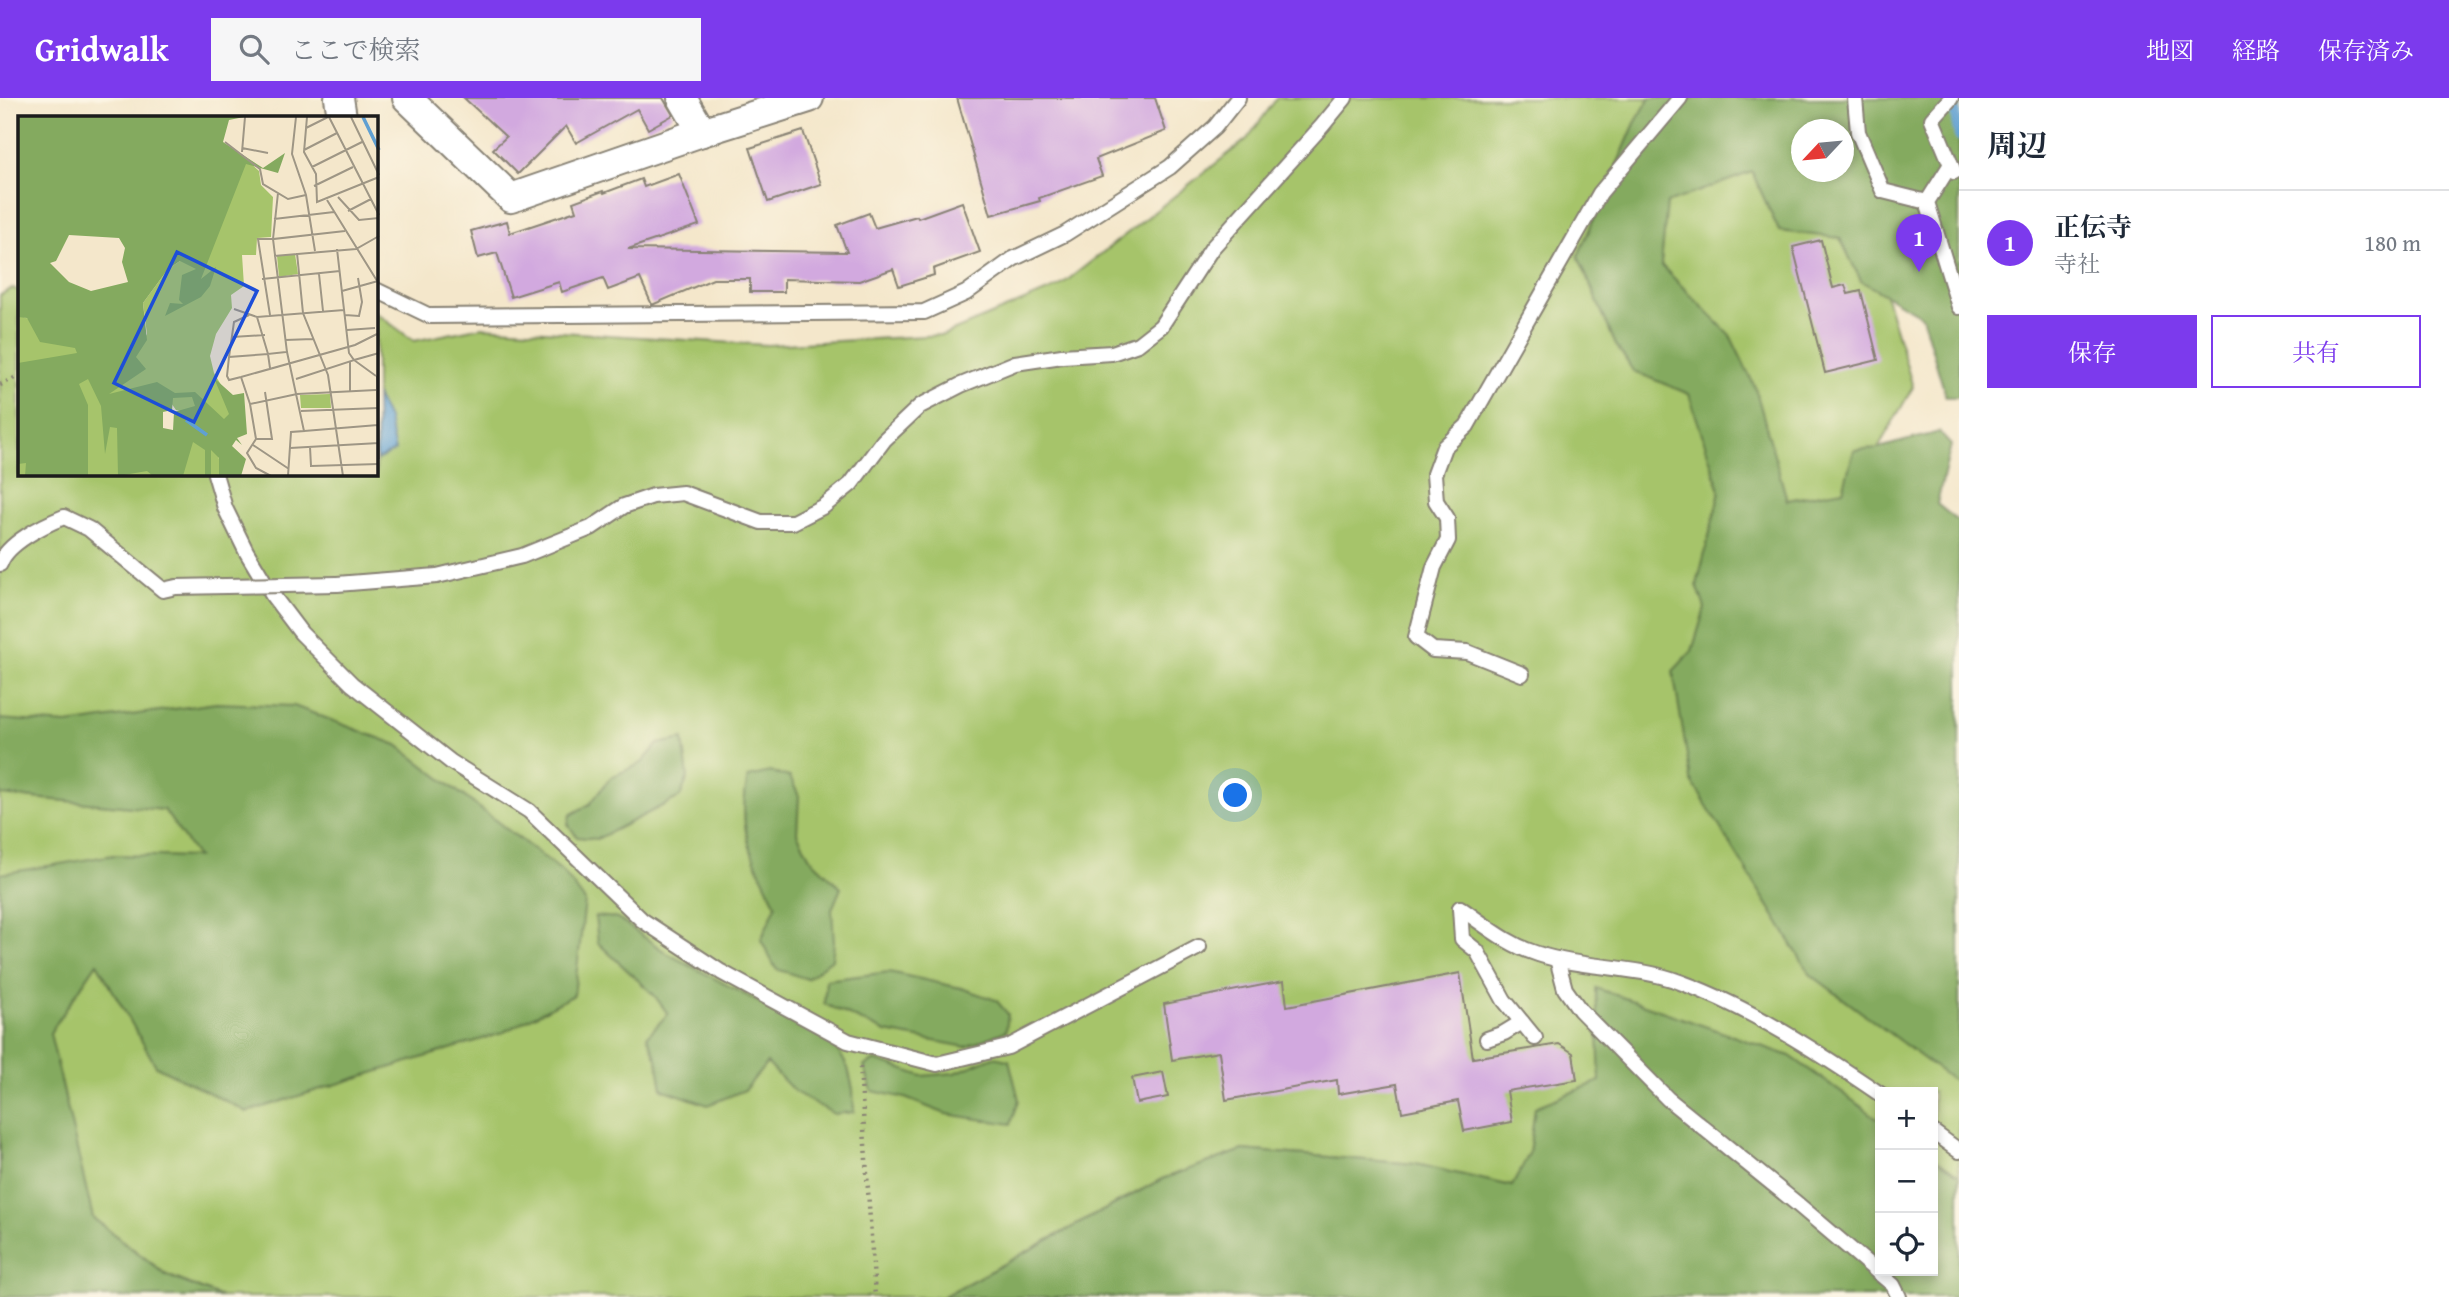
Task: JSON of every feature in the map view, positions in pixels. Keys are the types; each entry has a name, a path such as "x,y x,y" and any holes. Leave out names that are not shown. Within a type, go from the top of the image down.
{"street":[{"path":"339,98 342,116"},
{"path":"407,98 511,198 809,98"},
{"path":"682,98 702,132"}],"lane":[{"path":"378,291 430,316 924,312 966,293 1013,259 1065,234 1170,167 1215,128 1238,98"},
{"path":"0,565 3,555 42,526 64,517 89,528 163,590 176,587 337,584 437,576 522,556 591,528 624,506 653,496 683,493 761,522 793,522 824,506 851,484 884,440 920,406 961,385 1015,363 1062,356 1112,353 1138,344 1161,326 1212,248 1345,98"},
{"path":"1522,674 1467,652 1433,650 1416,637 1434,566 1448,540 1447,518 1436,501 1434,474 1444,447 1467,426 1600,193 1679,98"},
{"path":"1855,98 1858,132 1883,191 1927,202"},
{"path":"1927,202 1952,168 1932,120 1951,98"},
{"path":"1927,202 1959,307"},
{"path":"216,476 225,508 246,551 274,596 301,633 352,684 451,762 529,811 642,920 721,972 856,1045 937,1064 1008,1047 1199,947"},
{"path":"1535,1038 1504,1000 1477,951 1462,939 1460,908 1507,941 1538,954 1639,971 1679,982 1720,1000 1816,1051 1875,1091"},
{"path":"1557,959 1565,989 1580,1010 1668,1099 1796,1202 1893,1285 1899,1297"},
{"path":"1487,1039 1522,1022"},
{"path":"1938,1136 1959,1151"}],"path":[{"path":"0,385 18,376"},
{"path":"856,1045 863,1082 875,1297"}],"green space":[{"path":"1277,98 1826,98 1810,119 1791,119 1791,182 1852,182 1913,387 1831,529 1959,1030 1959,1297 1416,1164 1243,1150 1162,1179 942,1297 221,1297 167,1275 93,1218 0,1092 0,295 13,288 18,290 18,476 378,476 378,314 414,341 482,327 767,345 943,335 1060,286 1247,139"},
{"path":"1650,98 1959,98 1959,397 1946,397 1922,316 1861,281 1840,238 1779,231 1752,172 1667,203 1661,265 1730,335 1755,387 1787,500 1843,490 1854,450 1878,448 1939,432 1951,445 1937,504 1959,522 1959,1085 1810,974 1691,780 1673,671 1692,651 1705,608 1697,585 1720,491 1689,394 1633,371 1615,343 1578,256 1635,123"},
{"path":"216,703 294,706 397,745 563,872 585,901 574,995 502,1033 247,1112 156,1066 97,963 50,1033 93,1218 166,1275 221,1297 0,1297 0,874 113,855 197,857 164,810 0,795 0,719 67,724"},
{"path":"683,739 688,777 680,797 597,839 577,837 568,824 570,815 590,804 611,777 642,763 658,744"},
{"path":"770,772 790,777 799,796 797,833 810,858 841,888 832,909 832,959 807,979 776,969 761,940 776,905 749,844 744,813 748,777"},
{"path":"595,916 617,918 668,954 833,1041 848,1068 853,1089 854,1112 834,1114 795,1092 767,1063 745,1090 708,1105 662,1089 657,1059 647,1036 668,1014 654,995 598,943"},
{"path":"889,972 961,988 996,1000 1008,1014 1006,1031 966,1047 886,1032 824,1004 826,980"},
{"path":"1596,988 1790,1056 1875,1116 1875,1276 1938,1276 1938,1160 1959,1175 1959,1297 942,1297 1162,1179 1243,1150 1416,1164 1512,1186 1529,1154 1535,1107 1600,1081"},
{"path":"993,1057 1009,1060 1019,1100 1011,1124 946,1114 905,1098 872,1091 864,1066 875,1060 922,1076 955,1073"}],"water":[{"path":"378,399 388,419 395,451 378,460"}],"building":[{"path":"464,98 663,98 673,115 648,129 637,109 576,143 566,126 518,174 493,149 506,137"},
{"path":"957,98 1155,98 1166,131 1096,159 1102,176 1039,198 1040,201 991,215"},
{"path":"803,131 821,184 768,202 750,148"},
{"path":"679,174 699,225 628,249 847,252 837,225 869,213 875,228 917,216 918,218 962,202 980,252 933,269 934,275 899,286 893,269 859,281 784,279 784,292 750,292 750,279 713,279 652,305 640,278 608,290 603,278 562,292 559,282 511,297 497,253 478,258 471,231 507,221 510,233 576,211 573,202 603,191 604,193 641,179 644,187"},
{"path":"1821,240 1833,288 1845,285 1848,294 1861,291 1878,360 1825,373 1793,247"},
{"path":"1460,973 1473,1058 1559,1044 1573,1053 1577,1080 1507,1091 1512,1122 1464,1131 1458,1101 1402,1112 1397,1084 1338,1094 1337,1080 1226,1100 1219,1052 1172,1060 1164,1004 1284,981 1287,1006"},
{"path":"1163,1072 1168,1097 1137,1103 1132,1078"}],"waterway":[{"path":"1955,98 1953,103 1959,136"}],"place":[{"name":"正伝寺","path":"1919,272"}]}
